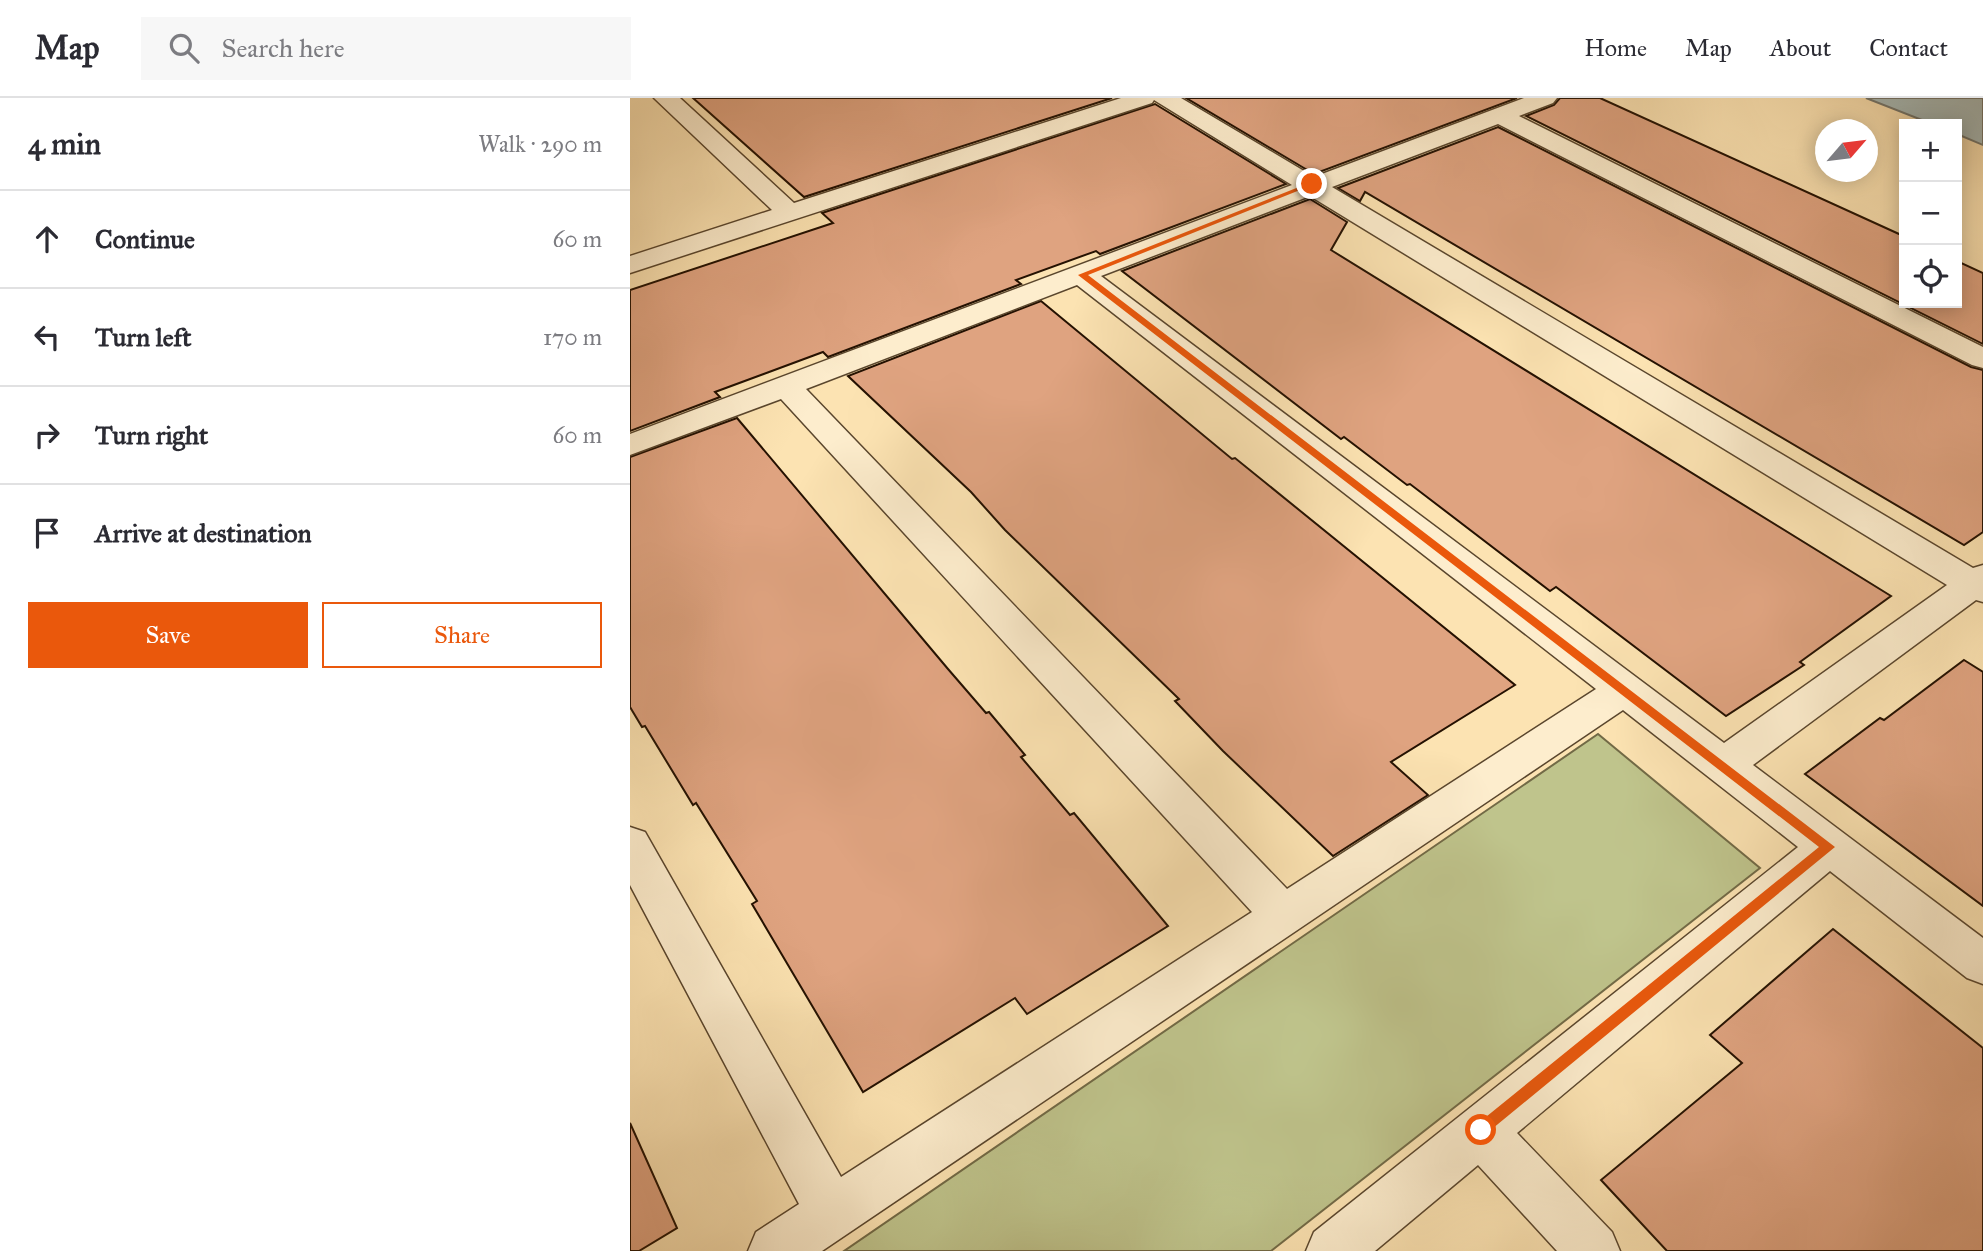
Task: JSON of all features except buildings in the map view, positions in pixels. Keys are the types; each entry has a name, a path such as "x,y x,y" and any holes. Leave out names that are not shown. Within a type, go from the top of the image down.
{"street":[{"path":"666,98 782,205"},
{"path":"630,265 782,205 1090,98"},
{"path":"630,242 782,205 1144,98"},
{"path":"1165,98 1980,584 1722,766"},
{"path":"630,445 1082,275 1312,184 1545,98"},
{"path":"1500,116 1983,359"},
{"path":"1082,275 1983,964"},
{"path":"786,386 1283,915"},
{"path":"775,1251 1623,691"},
{"path":"630,844 832,1213"},
{"path":"1333,1251 1829,847"},
{"path":"1481,1130 1593,1251"}],"green space":[{"path":"1598,734 1760,868 1271,1251 844,1251"}],"shaded area":[{"path":"1866,98 1983,98 1983,145 1962,136 1962,119 1919,119"}],"route":[{"path":"1312,184 1082,275 1829,847 1481,1130"}]}
